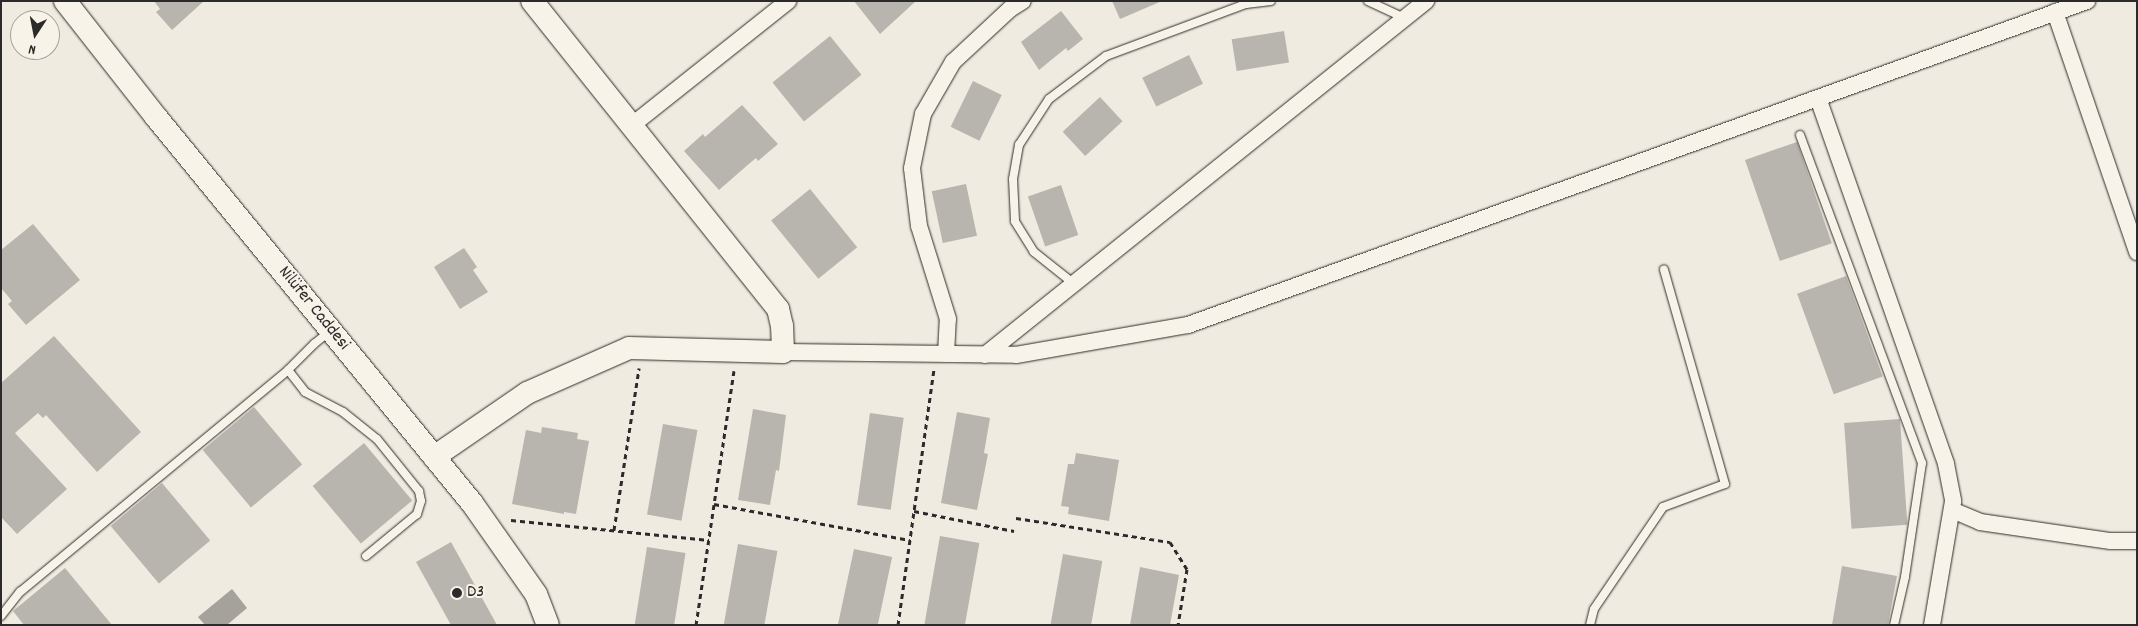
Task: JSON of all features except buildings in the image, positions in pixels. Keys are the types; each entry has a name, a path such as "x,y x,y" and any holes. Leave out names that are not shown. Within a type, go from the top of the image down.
{"street":[{"name":"Nilüfer Caddesi","path":"65,1 156,118 482,517 536,594 548,625"},
{"path":"532,1 778,309 782,326 783,352"},
{"path":"631,126 788,1"},
{"path":"941,354 948,319 919,226 912,168 923,114 953,62 1010,9 1023,1"},
{"path":"985,355 1426,1"},
{"path":"434,457 526,393 629,348 1016,355 1188,325 2087,1"},
{"path":"2056,12 2137,252"},
{"path":"1818,98 1946,464 1953,501 1932,625"},
{"path":"1952,510 1980,522 2111,541 2137,540"}],"lane":[{"path":"1074,284 1034,252 1015,221 1013,179 1019,145 1049,99 1106,56 1246,4 1271,1"},
{"path":"1368,1 1404,18"},
{"path":"1800,135 1922,463 1905,577 1894,625"},
{"path":"1590,625 1594,609 1663,507 1725,484 1664,270"},
{"path":"1,616 20,592 288,370 314,344 331,331"},
{"path":"288,370 305,392 343,412 377,439 420,491 421,501 417,514 366,556"}],"path":[{"path":"614,530 642,349"},
{"path":"696,625 737,351"},
{"path":"898,625 914,511 941,354"},
{"path":"714,504 910,540"},
{"path":"914,511 1014,531"},
{"path":"482,517 709,540"},
{"path":"1016,518 1170,542 1187,569 1178,625"}],"shaded area":[{"path":"232,589 247,608 227,625 205,625 198,617"}],"place":[{"name":"D3","path":"457,593"}]}
